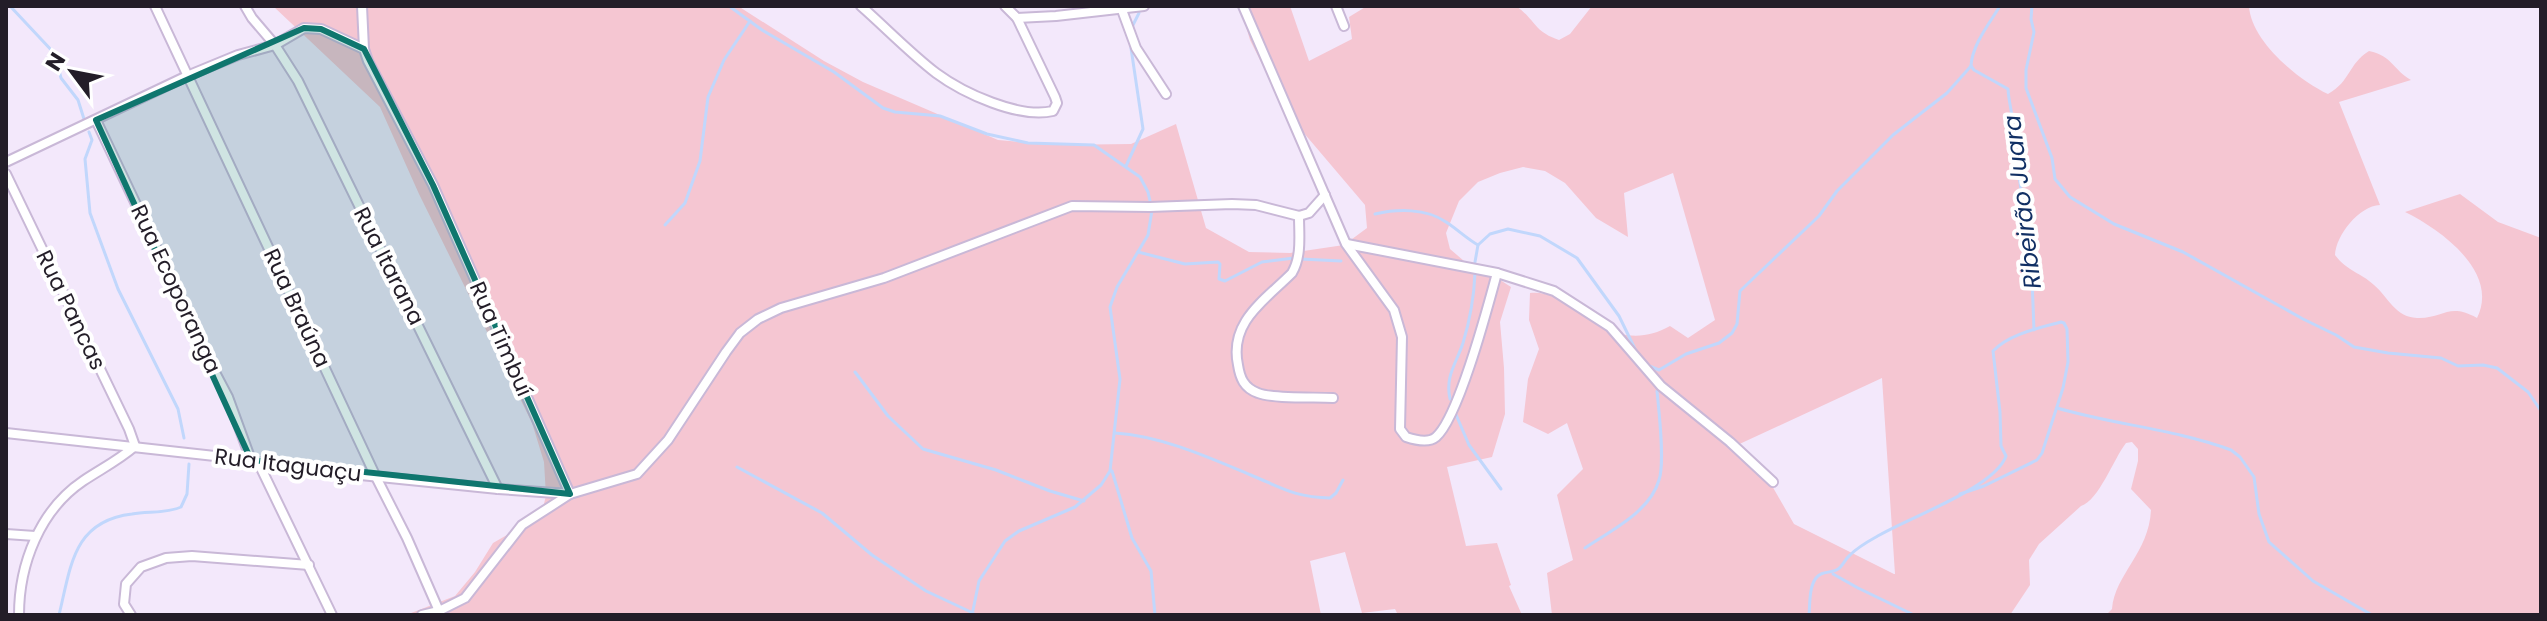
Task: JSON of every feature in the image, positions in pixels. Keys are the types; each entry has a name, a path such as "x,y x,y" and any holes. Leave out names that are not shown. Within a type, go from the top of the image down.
{"street":[{"name":"Rua Braúna","path":"155,6 439,611"},
{"name":"Rua Itarana","path":"245,6 298,81 498,489"},
{"path":"6,162 187,76 238,55 275,45 304,28 321,29 364,49 362,6"},
{"path":"861,6 937,74 959,87 1009,108 1045,113 1053,111 1057,103 1055,97 1017,18 1005,6"},
{"path":"1017,18 1144,6"},
{"path":"1243,6 1346,244 1394,310 1402,337 1400,429 1406,437 1434,439 1451,414 1497,273"},
{"path":"1336,6 1344,26"},
{"path":"1122,10 1136,48 1166,94"},
{"name":"Rua Timbuí","path":"364,49 433,185 570,494"},
{"name":"Rua Ecoporanga","path":"96,120 200,344 228,397 254,461 332,615"},
{"name":"Rua Pancas","path":"6,174 135,446"},
{"path":"422,615 439,611 465,598 522,525 570,494 637,474 668,440 740,333 758,319 781,308 884,278 1064,207 1232,204 1256,205 1299,216 1309,213 1325,195"},
{"path":"1299,216 1300,248 1296,266 1239,329 1234,348 1240,376 1247,387 1261,395 1333,398"},
{"path":"1346,244 1497,273 1554,291 1602,321 1661,386 1773,482"},
{"name":"Rua Itaguaçu","path":"6,433 135,446 282,467 570,494"},
{"path":"19,615 22,587 35,536 54,506 63,496 135,446"},
{"path":"6,534 35,536"},
{"path":"131,615 124,604 126,584 141,567 166,558 192,556 309,565"}],"highlighted area":[{"path":"304,28 321,29 364,49 433,185 570,494 251,460 96,120"}],"shaded area":[{"path":"273,6 738,6 863,82 998,140 1052,145 1131,144 1176,124 1206,228 1249,252 1290,253 1344,245 1367,228 1365,205 1303,132 1276,92 1250,40 1240,6 1290,6 1309,61 1352,39 1349,17 1367,6 1516,6 1540,29 1559,40 1570,34 1592,6 2249,6 2258,33 2267,46 2290,69 2328,94 2341,84 2357,61 2369,51 2383,56 2411,80 2339,102 2380,205 2364,210 2350,223 2336,247 2335,255 2374,285 2398,311 2409,317 2426,318 2459,311 2477,318 2482,301 2474,269 2463,254 2434,229 2405,212 2460,194 2498,222 2541,238 2541,615 2106,615 2112,609 2114,596 2139,551 2149,525 2151,510 2131,489 2138,461 2138,449 2132,442 2126,443 2094,496 2039,544 2029,560 2030,585 2010,615 1552,615 1547,573 1573,560 1557,495 1583,469 1567,423 1548,434 1523,422 1528,379 1539,349 1529,320 1530,293 1564,300 1623,335 1644,335 1670,326 1688,338 1715,320 1673,173 1624,193 1628,237 1596,218 1565,183 1545,171 1523,167 1478,182 1459,201 1446,233 1450,249 1464,261 1511,287 1500,322 1505,414 1492,457 1447,467 1466,546 1497,543 1509,586 1522,615 1398,615 1395,609 1362,613 1345,552 1310,561 1321,615 406,615 455,596 493,543 542,511 546,496 544,462 532,423 419,194 380,107","holes":["1882,378 1895,574 1794,524 1767,477 1733,447"]}],"waterway":[{"path":"10,6 55,54 61,78 78,100 84,119"},
{"path":"729,6 762,30 834,72 883,108 940,116 987,134 1028,143 1094,145 1140,177 1148,192 1152,210 1148,235 1117,287 1110,307 1120,379 1110,471 1101,485 1075,507 1019,531 1005,541 979,581 972,615"},
{"name":"Ribeirão Juara","path":"1971,66 1978,43 2000,6"},
{"path":"2032,6 2034,32 2026,70 2026,88 2052,158 2055,179 2070,197 2114,224 2183,252 2354,347 2441,358 2458,366 2497,368 2528,392 2541,411"},
{"path":"1132,27 1139,13"},
{"path":"665,225 685,203 700,161 708,97 724,60 750,21"},
{"path":"1126,166 1143,129 1131,48"},
{"name":"Ribeirão Juara","path":"1971,66 2008,89 2031,253 2034,330"},
{"path":"1647,365 1659,370 1686,354 1719,343 1732,333 1737,324 1740,291 1819,216 1837,191 1893,135 1947,93 1971,66"},
{"path":"89,132 92,140 85,159 90,213 118,289 178,409 184,438"},
{"path":"1375,214 1393,211 1430,214 1478,245"},
{"path":"1475,262 1478,245 1490,234 1508,229 1540,236 1577,258 1619,316 1637,353"},
{"path":"1138,252 1185,264 1218,262 1219,279 1225,281 1262,262 1294,258"},
{"path":"1301,259 1341,261"},
{"path":"1450,399 1450,377 1468,326 1475,273"},
{"name":"Ribeirão Juara","path":"1809,615 1812,586 1818,576 1838,569 1866,543 1890,529 1948,501 1968,491 1999,468 2006,456 2001,446 1993,351 2025,332 2064,323 2068,362 2042,453 2037,460 1984,486 1960,494"},
{"path":"855,372 888,416 923,449 996,470 1084,501"},
{"path":"1585,548 1628,520 1654,491 1662,462 1657,391"},
{"path":"2057,408 2188,437 2231,450 2254,477 2259,514 2269,542 2313,581 2372,615"},
{"path":"1454,410 1469,445 1501,489"},
{"path":"1115,433 1150,438 1186,449 1298,494 1330,498 1343,480"},
{"path":"59,615 72,563 86,536 112,518 181,507 187,494 189,464"},
{"path":"737,467 822,513 872,555 926,591 973,613"},
{"path":"1112,471 1132,538 1151,571 1155,615"},
{"path":"1833,574 1914,615"}]}
